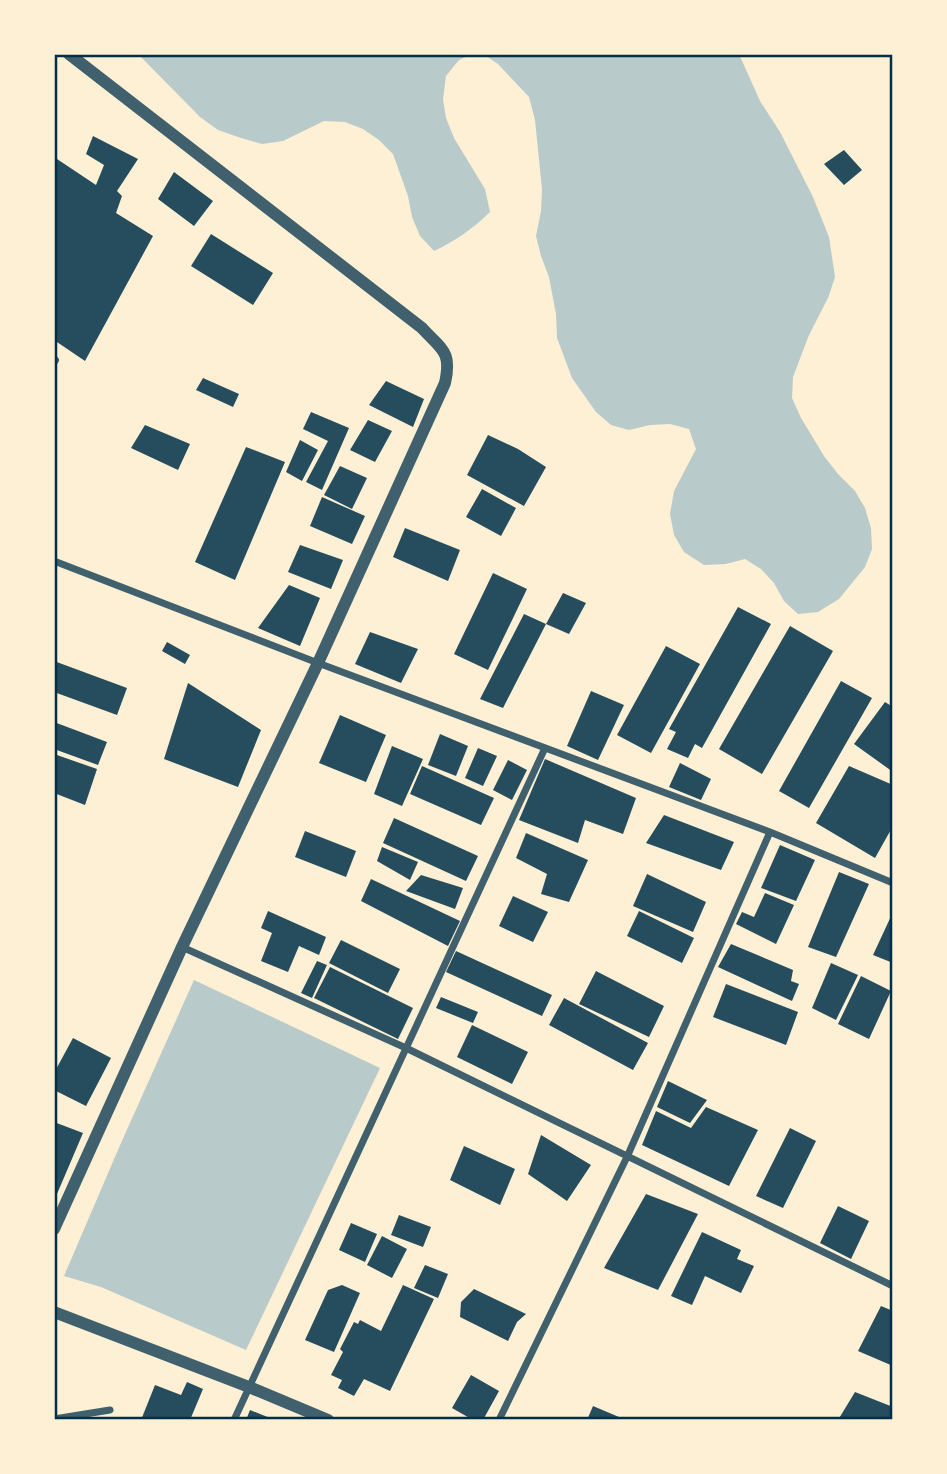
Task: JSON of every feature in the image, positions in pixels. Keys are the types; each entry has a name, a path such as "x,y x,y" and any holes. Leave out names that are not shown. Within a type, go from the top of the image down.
{"street":[{"path":"54,1229 182,947 318,663 445,383 448,368 446,355 422,328 69,54"},
{"path":"54,561 770,832 893,883"},
{"path":"234,1420 545,748"},
{"path":"499,1420 627,1157 770,832"},
{"path":"182,947 406,1048 893,1286"},
{"path":"54,1312 328,1420"},
{"path":"54,1419 110,1410"}],"lane":[{"path":"54,356 57,360 54,365"}],"shaded area":[{"path":"138,54 472,54 459,60 446,76 443,99 446,118 454,138 485,189 490,212 464,234 434,251 420,236 393,154 363,129 345,122 324,121 283,141 262,144 241,138 218,130 200,117"},
{"path":"483,54 739,54 760,101 780,132 813,197 829,237 835,277 793,377 792,398 824,456 855,491 865,508 871,528 872,549 865,567 839,599 818,612 798,614 784,601 774,583 761,569 745,559 726,564 704,565 684,552 674,535 670,514 674,491 696,449 689,429 670,424 629,430 611,425 596,412 572,378 557,338 556,314 549,277 536,236 542,189 535,120 529,97 498,64"},
{"path":"194,980 380,1068 246,1350 101,1287 64,1276"}],"building":[{"path":"93,136 138,159 117,191 122,196 116,213 153,236 85,361 54,340 54,157 96,185 104,165 86,154"},
{"path":"844,150 862,170 844,185 824,164"},
{"path":"174,172 213,201 194,226 158,199"},
{"path":"211,234 273,273 253,305 191,266"},
{"path":"203,378 239,394 233,407 196,390"},
{"path":"386,381 424,399 413,427 369,405"},
{"path":"311,412 349,428 322,490 306,482 328,441 303,429"},
{"path":"368,420 392,431 375,462 350,450"},
{"path":"145,425 190,444 178,470 131,448"},
{"path":"488,435 518,449 546,467 524,506 467,475"},
{"path":"300,440 318,450 302,481 286,472"},
{"path":"246,447 285,462 235,580 195,562"},
{"path":"340,466 367,478 352,509 324,495"},
{"path":"482,489 516,508 501,536 466,517"},
{"path":"322,497 365,516 352,544 310,526"},
{"path":"405,528 460,550 448,581 393,557"},
{"path":"300,545 343,560 331,589 288,572"},
{"path":"493,573 527,589 488,670 454,654"},
{"path":"289,585 320,598 300,646 258,628"},
{"path":"563,593 586,603 569,634 546,624"},
{"path":"738,607 771,624 702,748 695,744 688,758 667,749 676,732 669,729"},
{"path":"524,614 546,624 503,708 480,699"},
{"path":"790,626 833,651 762,774 719,749"},
{"path":"370,632 418,649 401,683 355,664"},
{"path":"167,642 190,655 185,664 162,651"},
{"path":"666,646 700,664 651,753 617,735"},
{"path":"54,661 127,688 117,715 54,692"},
{"path":"841,681 872,698 809,808 779,791"},
{"path":"188,683 261,730 238,787 164,759"},
{"path":"591,691 624,705 598,760 567,746"},
{"path":"885,702 893,707 893,772 854,744"},
{"path":"340,715 386,735 366,782 319,763"},
{"path":"54,722 107,742 98,765 54,749"},
{"path":"440,734 468,746 456,776 428,765"},
{"path":"392,746 423,759 402,806 374,794"},
{"path":"478,748 497,756 483,786 465,778"},
{"path":"54,754 97,769 85,805 54,793"},
{"path":"545,759 636,798 623,834 585,820 578,843 519,820"},
{"path":"508,760 527,770 512,800 493,790"},
{"path":"680,763 711,779 701,800 669,787"},
{"path":"422,766 494,798 481,825 410,794"},
{"path":"849,766 893,785 893,826 875,858 816,823"},
{"path":"664,815 734,842 721,870 646,843"},
{"path":"394,818 478,856 466,881 383,843"},
{"path":"305,831 356,851 346,877 295,857"},
{"path":"526,833 588,860 569,902 541,894 547,874 516,858"},
{"path":"780,845 815,860 796,901 761,888"},
{"path":"382,847 418,862 410,880 377,861"},
{"path":"839,872 869,884 836,957 808,947"},
{"path":"647,874 706,902 693,932 633,906"},
{"path":"421,875 463,888 455,909 406,891"},
{"path":"371,879 460,921 448,946 361,901"},
{"path":"765,893 794,905 776,944 736,924 742,912 754,917"},
{"path":"513,896 548,912 533,942 499,926"},
{"path":"268,911 326,937 319,955 299,946 288,972 261,961 272,933 261,928"},
{"path":"639,911 694,938 682,963 627,936"},
{"path":"893,912 893,963 873,955"},
{"path":"341,940 400,969 388,993 329,963"},
{"path":"731,944 793,970 791,981 799,984 792,1001 718,967"},
{"path":"456,951 552,995 542,1016 446,972"},
{"path":"317,961 327,965 312,998 301,993"},
{"path":"831,963 858,975 836,1020 812,1008"},
{"path":"330,967 413,1008 398,1039 314,998"},
{"path":"596,971 664,1006 649,1037 579,1004"},
{"path":"861,976 891,991 869,1039 838,1024"},
{"path":"726,984 798,1012 786,1045 713,1017"},
{"path":"441,997 478,1012 473,1023 436,1008"},
{"path":"564,998 648,1043 633,1070 549,1025"},
{"path":"472,1025 528,1052 512,1084 457,1057"},
{"path":"73,1038 111,1058 86,1106 54,1090 54,1073"},
{"path":"668,1081 707,1100 690,1123 657,1107"},
{"path":"706,1107 758,1130 729,1186 642,1145 656,1111 691,1128"},
{"path":"54,1122 83,1133 54,1201"},
{"path":"790,1128 816,1141 783,1208 756,1196"},
{"path":"541,1135 591,1165 567,1201 528,1174"},
{"path":"464,1146 515,1169 500,1205 450,1180"},
{"path":"646,1194 698,1214 658,1290 604,1268"},
{"path":"838,1206 869,1221 851,1259 820,1243"},
{"path":"399,1215 431,1227 423,1247 391,1235"},
{"path":"351,1223 377,1234 365,1262 339,1250"},
{"path":"702,1232 741,1250 737,1259 754,1266 741,1293 705,1276 692,1305 671,1296"},
{"path":"382,1236 407,1249 392,1278 367,1265"},
{"path":"425,1265 448,1274 438,1298 414,1288"},
{"path":"342,1285 360,1293 334,1352 305,1340 328,1290"},
{"path":"403,1285 434,1299 390,1391 364,1379 354,1396 338,1388 342,1380 331,1375 354,1322 358,1324 360,1320 381,1331"},
{"path":"474,1289 526,1314 517,1322 508,1341 460,1317 461,1302"},
{"path":"881,1306 893,1311 893,1366 858,1351"},
{"path":"471,1375 499,1391 483,1420 473,1420 452,1408"},
{"path":"187,1382 203,1389 190,1420 141,1420 155,1385 181,1395"},
{"path":"855,1392 893,1407 893,1420 838,1420"},
{"path":"593,1406 619,1417 617,1420 587,1420"},
{"path":"250,1410 275,1420 246,1420"}]}
